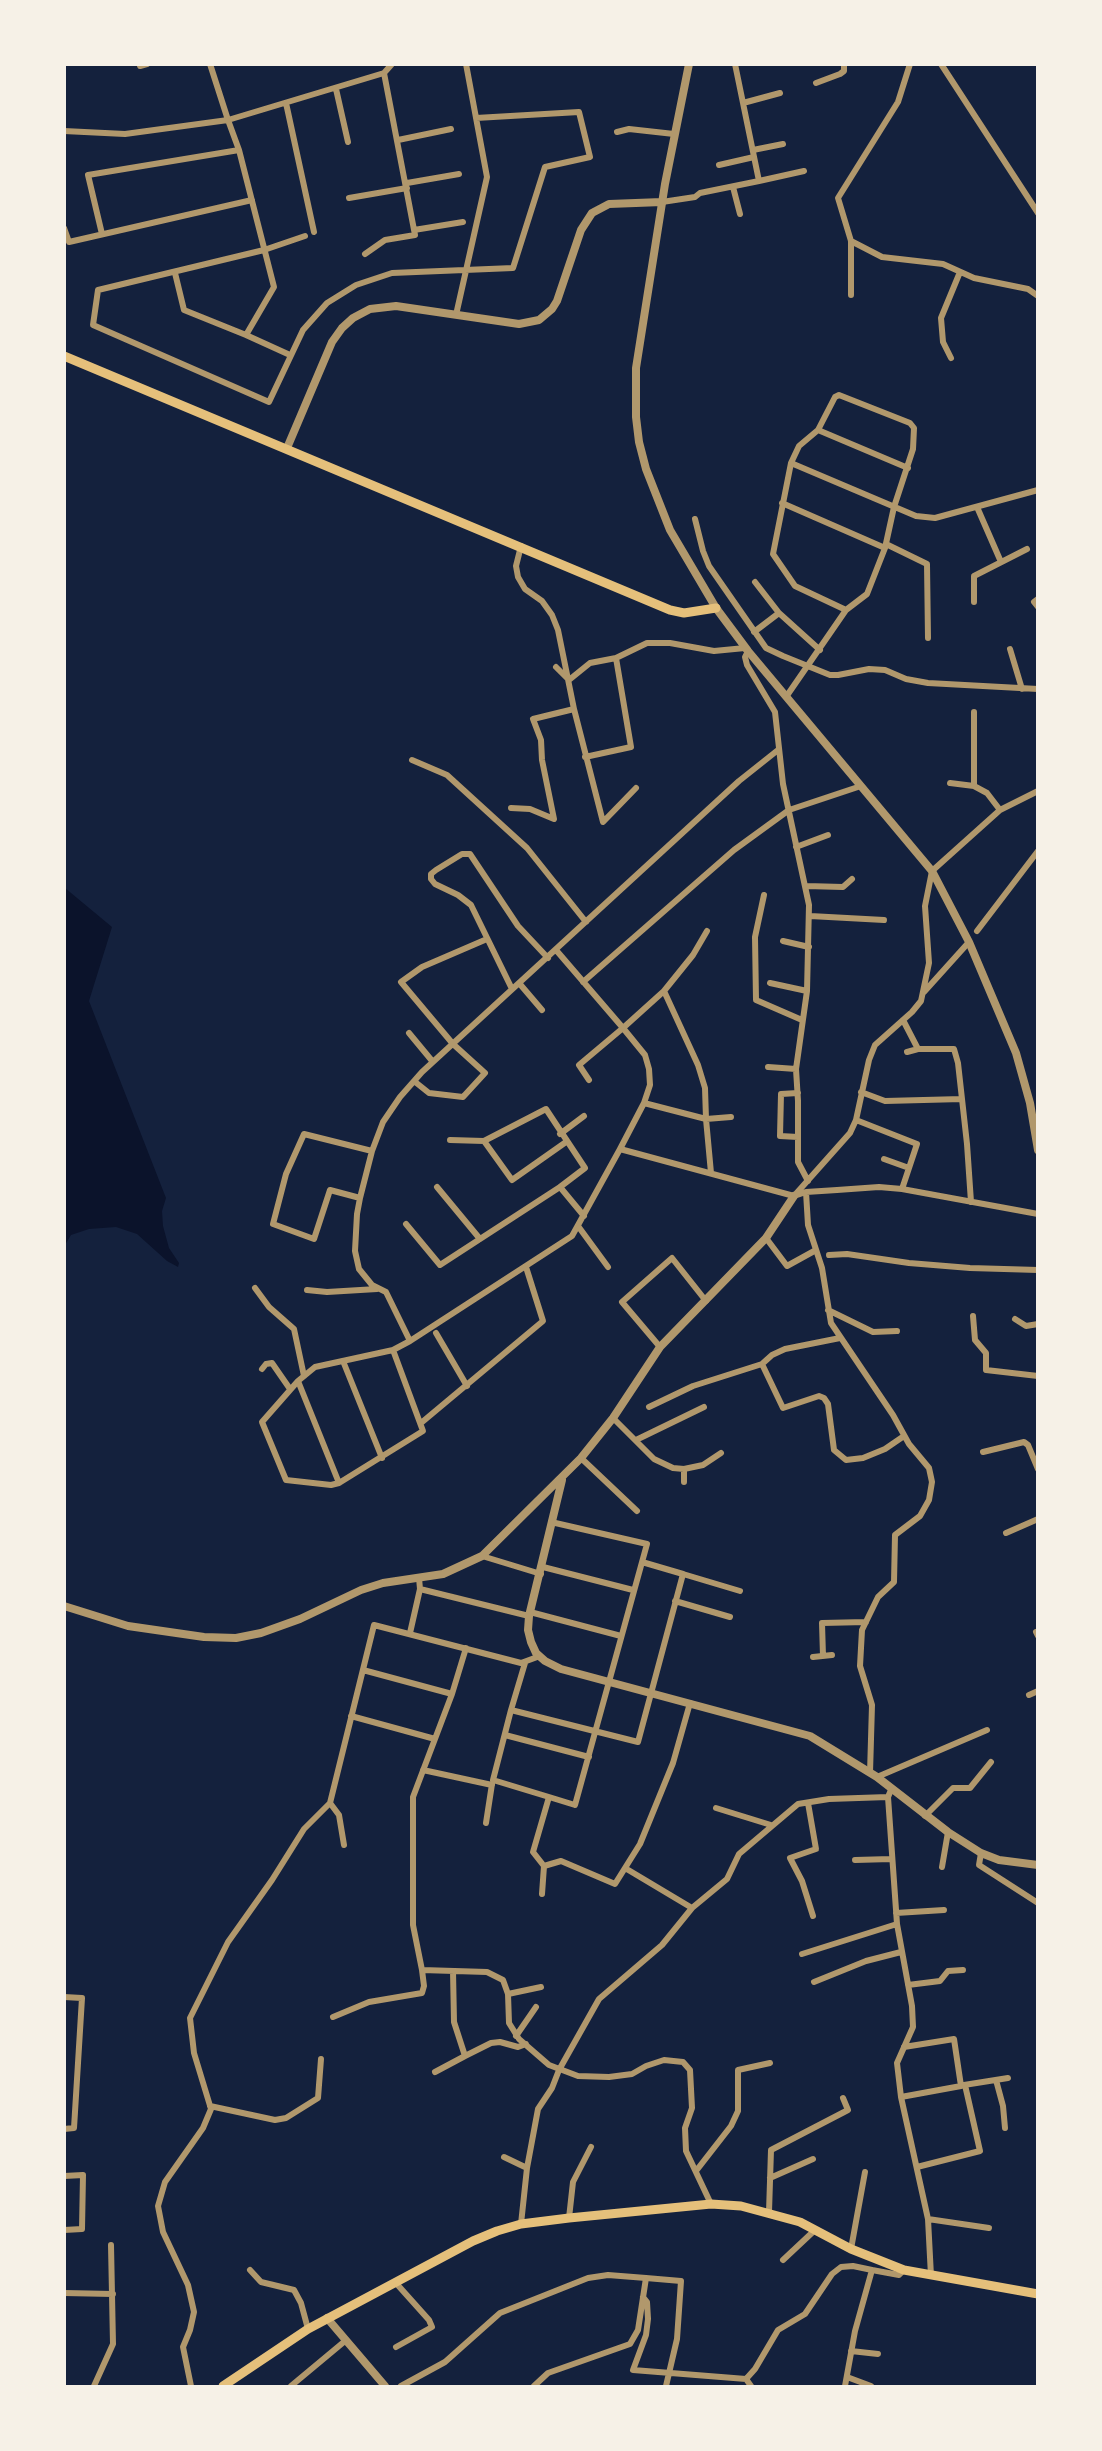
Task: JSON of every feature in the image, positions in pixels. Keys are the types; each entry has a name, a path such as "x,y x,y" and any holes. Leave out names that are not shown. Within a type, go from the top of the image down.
{"main road":[{"path":"64,356 670,609 684,613 716,608"},
{"path":"223,2386 308,2329 473,2241 521,2224 569,2218 711,2204 741,2206 769,2212 815,2230 851,2249 904,2270 1038,2294"}],"street":[{"path":"210,64 239,150 274,287 246,335"},
{"path":"64,132 125,134 228,120 384,73 392,64"},
{"path":"456,315 487,177 466,64"},
{"path":"689,64 662,201 636,368 639,442 653,489 670,530 716,608 746,650 932,871 969,942 1022,1071 1038,1150"},
{"path":"735,64 759,181"},
{"path":"816,83 840,75 844,71 844,64"},
{"path":"851,295 851,241 838,198 898,102 910,64"},
{"path":"941,64 1038,213"},
{"path":"365,254 385,240 415,235 384,73"},
{"path":"336,89 348,142"},
{"path":"743,103 780,93"},
{"path":"286,103 314,232"},
{"path":"305,236 264,250 98,290 93,325 269,402 303,330 327,303 356,285 392,273 513,268 545,167 590,158 579,112 476,118"},
{"path":"398,140 451,129"},
{"path":"617,132 629,129 675,134"},
{"path":"719,165 783,144"},
{"path":"102,234 88,175 239,150"},
{"path":"287,448 332,342 353,318 370,309 396,306 519,324 539,320 552,309 557,301 581,230 592,213 609,204 695,197 700,193 804,171"},
{"path":"349,198 459,174"},
{"path":"733,187 740,214"},
{"path":"64,228 69,242 252,200"},
{"path":"414,230 463,222"},
{"path":"851,241 882,257 943,264 975,278 1028,289 1038,296"},
{"path":"951,358 943,342 940,318 960,272"},
{"path":"175,273 184,310 290,355"},
{"path":"786,697 809,667 846,610 867,594 885,546 894,507 908,468 914,437 914,428 910,423 839,395 835,397 818,430 798,446 791,463 773,554 795,586 846,610"},
{"path":"818,430 908,468"},
{"path":"791,463 916,516 935,518 1038,490"},
{"path":"782,503 927,564 928,638"},
{"path":"977,507 1000,562"},
{"path":"695,519 709,566 766,648 830,675 869,669 885,670 906,679 928,683 1038,689"},
{"path":"521,546 516,566 518,577 525,589 542,601 552,615 558,630 585,757 603,822 636,788"},
{"path":"974,602 974,576 1027,549"},
{"path":"755,582 779,613 820,650"},
{"path":"1038,598 1034,602 1038,607"},
{"path":"754,632 779,613"},
{"path":"569,680 590,663 616,658 647,643 670,643 714,651 746,650"},
{"path":"1010,649 1022,689"},
{"path":"746,650 747,665 775,712 778,750 810,916 807,991 796,1069 798,1162 808,1181"},
{"path":"585,757 631,747 616,658"},
{"path":"556,667 569,680"},
{"path":"511,808 531,809 554,819 542,760 541,741 533,719 574,710"},
{"path":"974,712 974,786"},
{"path":"410,1341 386,1292 372,1286 359,1269 355,1251 360,1198 372,1151 383,1122 414,1081 433,1062 739,781 778,750"},
{"path":"412,760 447,775 506,829 526,848 586,922"},
{"path":"950,783 974,786 987,793 1000,810"},
{"path":"583,982 734,850 789,810 861,786"},
{"path":"64,1606 128,1626 204,1637 236,1638 261,1633 300,1619 361,1590 383,1583 443,1574 482,1556 581,1458 613,1418 660,1347 766,1238 794,1196 850,1133 856,1120 861,1092 875,1045 903,1020 921,1000 924,992 929,963 925,906 932,871 1000,810 1038,791"},
{"path":"796,847 828,835"},
{"path":"977,931 1038,851"},
{"path":"512,989 471,905 458,895 435,884 431,879 431,874 462,854 470,854 518,926 548,958"},
{"path":"806,886 843,887 852,879"},
{"path":"764,895 755,937 756,1000 802,1020"},
{"path":"810,916 884,920"},
{"path":"589,1080 579,1065 664,991 693,955 708,931"},
{"path":"414,1081 429,1093 463,1098 485,1073 453,1044 401,982 422,967 487,939"},
{"path":"783,941 809,947"},
{"path":"924,992 969,942"},
{"path":"393,1350 423,1431 339,1483 331,1485 286,1480 262,1422 290,1389 315,1367 393,1350 410,1341 572,1236 644,1104 650,1085 645,1055 556,950"},
{"path":"519,983 542,1010"},
{"path":"770,983 807,991"},
{"path":"664,991 698,1065 705,1088 711,1173"},
{"path":"903,1020 918,1050"},
{"path":"409,1033 433,1062"},
{"path":"907,1052 954,1049 962,1099 971,1202"},
{"path":"768,1067 796,1069"},
{"path":"861,1092 885,1101 962,1099"},
{"path":"798,1093 781,1094 780,1136 798,1137"},
{"path":"644,1104 706,1119 730,1117"},
{"path":"406,1224 440,1265 560,1187 585,1168 560,1134 546,1109 484,1141 450,1140"},
{"path":"560,1134 584,1116"},
{"path":"856,1120 917,1144 902,1189"},
{"path":"360,1198 330,1190 314,1239 273,1224 286,1174 304,1134 372,1151"},
{"path":"484,1141 512,1180 566,1142"},
{"path":"620,1149 794,1196 806,1192 879,1187 902,1189 1038,1214"},
{"path":"884,1159 909,1168"},
{"path":"437,1187 480,1239"},
{"path":"560,1187 584,1216"},
{"path":"806,1192 808,1225 822,1268 831,1323 893,1415 904,1436 929,1468 932,1482 929,1500 920,1516 895,1535 894,1582 878,1597 862,1630 860,1666 872,1705 873,1775"},
{"path":"578,1226 608,1267"},
{"path":"766,1238 788,1266 816,1250"},
{"path":"829,1255 847,1254 909,1263 970,1268 1038,1270"},
{"path":"660,1347 622,1302 672,1258 706,1301"},
{"path":"421,1423 543,1321 526,1267"},
{"path":"255,1288 268,1307 294,1329 301,1378 339,1483"},
{"path":"307,1290 327,1292 378,1289"},
{"path":"828,1310 873,1332 897,1331"},
{"path":"973,1316 975,1340 986,1353 986,1370 1038,1376"},
{"path":"1015,1319 1026,1326 1038,1324"},
{"path":"436,1333 467,1386"},
{"path":"649,1407 693,1386 762,1364 772,1355 785,1349 840,1338"},
{"path":"343,1362 382,1458"},
{"path":"262,1369 266,1364 272,1363 290,1389"},
{"path":"762,1364 783,1408 819,1396 824,1398 828,1404 834,1450 846,1460 863,1458 885,1449 904,1436"},
{"path":"636,1440 704,1407"},
{"path":"613,1418 654,1459 673,1468 703,1465 721,1453"},
{"path":"983,1452 1024,1442 1028,1445 1038,1469"},
{"path":"581,1458 637,1511"},
{"path":"684,1468 684,1482"},
{"path":"562,1479 528,1630 531,1642 540,1656 561,1669 810,1736 873,1775 890,1793 981,1853 999,1860 1038,1865"},
{"path":"1005,1533 1038,1520"},
{"path":"423,1770 493,1783 575,1805 647,1544 551,1522"},
{"path":"482,1556 633,1590"},
{"path":"642,1563 740,1591"},
{"path":"511,1710 638,1742 683,1574"},
{"path":"410,1633 420,1589 419,1578"},
{"path":"420,1589 621,1636"},
{"path":"675,1601 730,1617"},
{"path":"823,1656 822,1623 866,1622"},
{"path":"191,2386 183,2347 194,2312 188,2285 163,2232 158,2206 165,2182 203,2128 210,2106 194,2053 190,2018 228,1942 272,1880 304,1829 330,1803 374,1624 525,1663 540,1656"},
{"path":"333,2017 369,2002 422,1994 424,1986 422,1970 413,1926 413,1797 452,1694 466,1648"},
{"path":"813,1657 832,1655"},
{"path":"486,1824 493,1783 525,1663"},
{"path":"363,1670 452,1694"},
{"path":"1029,1695 1038,1691"},
{"path":"544,1866 561,1861 615,1884 640,1844 673,1763 690,1703"},
{"path":"351,1716 435,1739"},
{"path":"873,1775 987,1730"},
{"path":"505,1735 589,1757"},
{"path":"925,1816 953,1788 970,1788 991,1762"},
{"path":"521,2224 527,2168 538,2109 552,2088 559,2070 599,1999 662,1945 692,1908 727,1879 739,1854 798,1804 890,1793"},
{"path":"890,1793 891,1859 897,1924 913,2027 897,2063 901,2097 928,2219 931,2276"},
{"path":"542,1894 544,1866 533,1852 549,1797"},
{"path":"330,1803 339,1815 344,1845"},
{"path":"808,1803 816,1848 790,1858 802,1881 813,1916"},
{"path":"716,1808 771,1825"},
{"path":"942,1867 948,1832"},
{"path":"981,1853 979,1865 1038,1903"},
{"path":"855,1860 891,1859"},
{"path":"624,1869 692,1908"},
{"path":"896,1913 944,1910"},
{"path":"802,1954 897,1924"},
{"path":"813,1982 866,1961 901,1952"},
{"path":"422,1970 487,1972 503,1980 508,1994 509,2023 516,2036 549,2065 559,2070 578,2076 609,2077 632,2074 664,2060 683,2062 690,2070 692,2108 685,2128 686,2151 711,2204"},
{"path":"908,1985 940,1981 948,1971 963,1970"},
{"path":"453,1971 454,2022 465,2056"},
{"path":"508,1994 541,1987"},
{"path":"64,1997 82,1998 74,2128 64,2129"},
{"path":"516,2036 536,2007"},
{"path":"904,2047 954,2038 980,2151 917,2167"},
{"path":"435,2072 491,2043 501,2042 518,2047 526,2044"},
{"path":"210,2106 274,2120 286,2118 318,2098 321,2060"},
{"path":"696,2171 731,2126 738,2111 738,2070 770,2063"},
{"path":"901,2097 1008,2079"},
{"path":"996,2080 1003,2106 1005,2128"},
{"path":"769,2212 771,2150 848,2110 843,2098"},
{"path":"569,2218 573,2182 591,2147"},
{"path":"504,2157 527,2168"},
{"path":"770,2178 813,2159"},
{"path":"851,2249 865,2172"},
{"path":"64,2176 83,2175 82,2229 64,2230"},
{"path":"928,2219 989,2229"},
{"path":"783,2260 815,2230"},
{"path":"94,2386 112,2344 111,2245"},
{"path":"643,2297 647,2302 646,2335 633,2370 746,2379 755,2369 778,2331 805,2314 832,2274 841,2267 853,2266 899,2275 904,2270"},
{"path":"250,2270 261,2282 294,2290 301,2303 308,2329"},
{"path":"845,2386 851,2351 872,2270"},
{"path":"402,2386 445,2362 500,2313 588,2278 608,2275 681,2281 677,2338 666,2386"},
{"path":"536,2386 549,2373 630,2344 638,2330 646,2278"},
{"path":"395,2282 429,2320 432,2327 396,2347"},
{"path":"64,2293 113,2294"},
{"path":"327,2318 385,2386"},
{"path":"291,2386 345,2341"},
{"path":"851,2351 878,2354"},
{"path":"846,2377 871,2386"},
{"path":"710,2386 715,2378"},
{"path":"746,2379 751,2386"}],"water":[{"path":"65,888 112,927 89,1001 166,1198 162,1211 163,1226 169,1248 179,1263 178,1267 167,1261 137,1234 116,1227 89,1229 71,1235 65,1245"}]}
